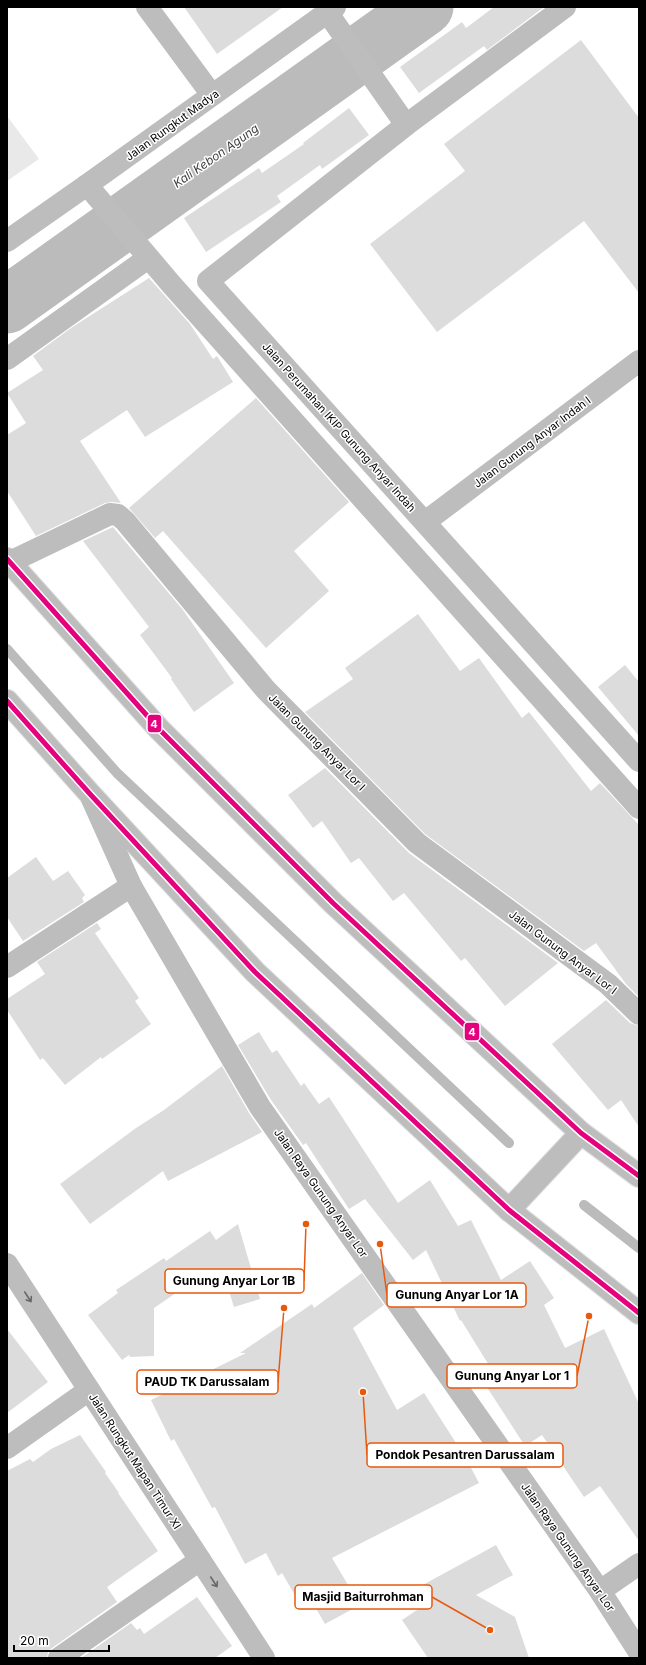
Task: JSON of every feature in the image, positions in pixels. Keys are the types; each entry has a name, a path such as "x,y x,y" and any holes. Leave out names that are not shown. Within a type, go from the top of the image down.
{"street":[{"path":"147,7 212,95"},
{"name":"Jalan Perumahan IKIP Gunung Anyar Indah","path":"565,7 406,125 208,281 639,760"},
{"path":"334,16 382,92 406,125"},
{"name":"Jalan Rungkut Madya","path":"7,241 212,95 334,16"},
{"path":"87,185 146,255 318,450 639,808"},
{"path":"7,359 146,255"},
{"name":"Jalan Gunung Anyar Indah I","path":"425,522 639,361"},
{"name":"Jalan Gunung Anyar Lor I","path":"8,561 110,514 118,516 125,521 266,690 417,843 608,984 639,1014"},
{"path":"8,561 159,729 333,903 581,1133 639,1176"},
{"path":"7,701 90,794 255,972 509,1210 639,1313"},
{"name":"Jalan Raya Gunung Anyar Lor","path":"90,794 131,886 260,1107 600,1591 639,1652"},
{"path":"7,967 131,886"},
{"path":"509,1210 581,1133"},
{"name":"Jalan Rungkut Mapan Timur XI","path":"7,1264 264,1658"},
{"path":"7,1448 89,1390"},
{"path":"59,1658 200,1560"},
{"path":"600,1591 639,1564"}],"shaded area":[{"path":"7,116 39,159 7,181"}],"building":[{"path":"184,7 283,7 217,54"},
{"path":"494,7 544,7 487,50 484,46 419,93 400,67 462,22 466,28"},
{"path":"581,40 639,118 639,293 584,221 437,332 370,244 465,171 444,144"},
{"path":"349,108 369,135 322,169 320,165 277,196 281,202 206,252 184,218 259,168 262,173 304,144 303,143"},
{"path":"149,278 190,324 213,359 217,356 233,382 145,437 127,410 80,441 121,503 105,503 36,536 7,491 7,435 26,423 7,393 43,370 33,356 71,328"},
{"path":"256,398 349,502 294,551 329,591 266,648 163,531 155,538 129,508"},
{"path":"113,527 183,610 234,683 194,712 171,679 172,678 140,635 149,627 83,541"},
{"path":"418,614 460,671 479,658 522,718 529,712 591,791 600,783 639,825 639,997 626,984 596,943 584,951 425,834 305,712 353,679 345,668"},
{"path":"625,665 639,682 639,736 598,687"},
{"path":"325,768 409,853 558,963 505,1006 465,958 461,961 404,893 393,901 359,858 351,863 322,821 313,828 288,795"},
{"path":"36,857 53,881 68,871 85,895 82,898 84,902 23,941 7,917 7,878"},
{"path":"97,923 101,929 95,933 139,998 135,1001 151,1024 102,1059 101,1057 65,1085 43,1058 40,1060 7,1010 7,999 45,974 37,962"},
{"path":"606,1000 630,1023 639,1026 639,1127 621,1100 608,1110 552,1044"},
{"path":"259,1032 272,1053 277,1050 301,1086 304,1083 319,1104 329,1097 398,1203 430,1180 458,1226 471,1220 501,1280 530,1261 554,1298 544,1305 565,1348 604,1329 639,1404 639,1541 600,1486 584,1497 542,1435 525,1446 479,1375 490,1367 461,1320 460,1321 426,1250 413,1260 365,1199 349,1209 306,1143 303,1145 271,1100 238,1045"},
{"path":"222,1066 249,1113 262,1132 168,1181 163,1171 90,1224 60,1184 136,1128 164,1110"},
{"path":"238,1224 260,1299 234,1307 224,1275 203,1290 195,1280 154,1308 154,1356 130,1357 129,1355 122,1360 88,1315 118,1293 116,1290 164,1258 166,1261 210,1231 216,1240"},
{"path":"362,1273 384,1305 353,1328 397,1410 424,1393 467,1460 479,1483 332,1558 360,1605 325,1624 310,1598 300,1604 282,1573 278,1576 266,1553 245,1564 215,1507 212,1508 174,1439 171,1441 151,1400 246,1353 240,1353 312,1304 314,1308"},
{"path":"7,1329 48,1382 7,1413"},
{"path":"80,1435 158,1551 107,1587 117,1602 52,1648 48,1652 47,1658 7,1658 7,1471 30,1459 33,1462 51,1449"},
{"path":"496,1545 513,1575 476,1595 515,1617 529,1658 428,1658 402,1620 429,1602 419,1587"},
{"path":"197,1597 232,1646 215,1658 81,1658 131,1623 137,1630 140,1628 144,1634"}],"waterway":[{"name":"Kali Kebon Agung","path":"7,305 425,7"},
{"path":"7,649 117,773 509,1143"},
{"path":"584,1205 639,1248"}],"transit line":[{"name":"4","path":"7,559 159,729 333,903 581,1133 639,1176"},
{"name":"4","path":"7,701 90,794 255,972 509,1210 639,1313"}],"place":[{"name":"Gunung Anyar Lor 1B","path":"306,1224"},
{"name":"Gunung Anyar Lor 1A","path":"380,1244"},
{"name":"PAUD TK Darussalam","path":"284,1308"},
{"name":"Gunung Anyar Lor 1","path":"589,1316"},
{"name":"Pondok Pesantren Darussalam","path":"363,1392"},
{"name":"Masjid Baiturrohman","path":"490,1630"}]}
